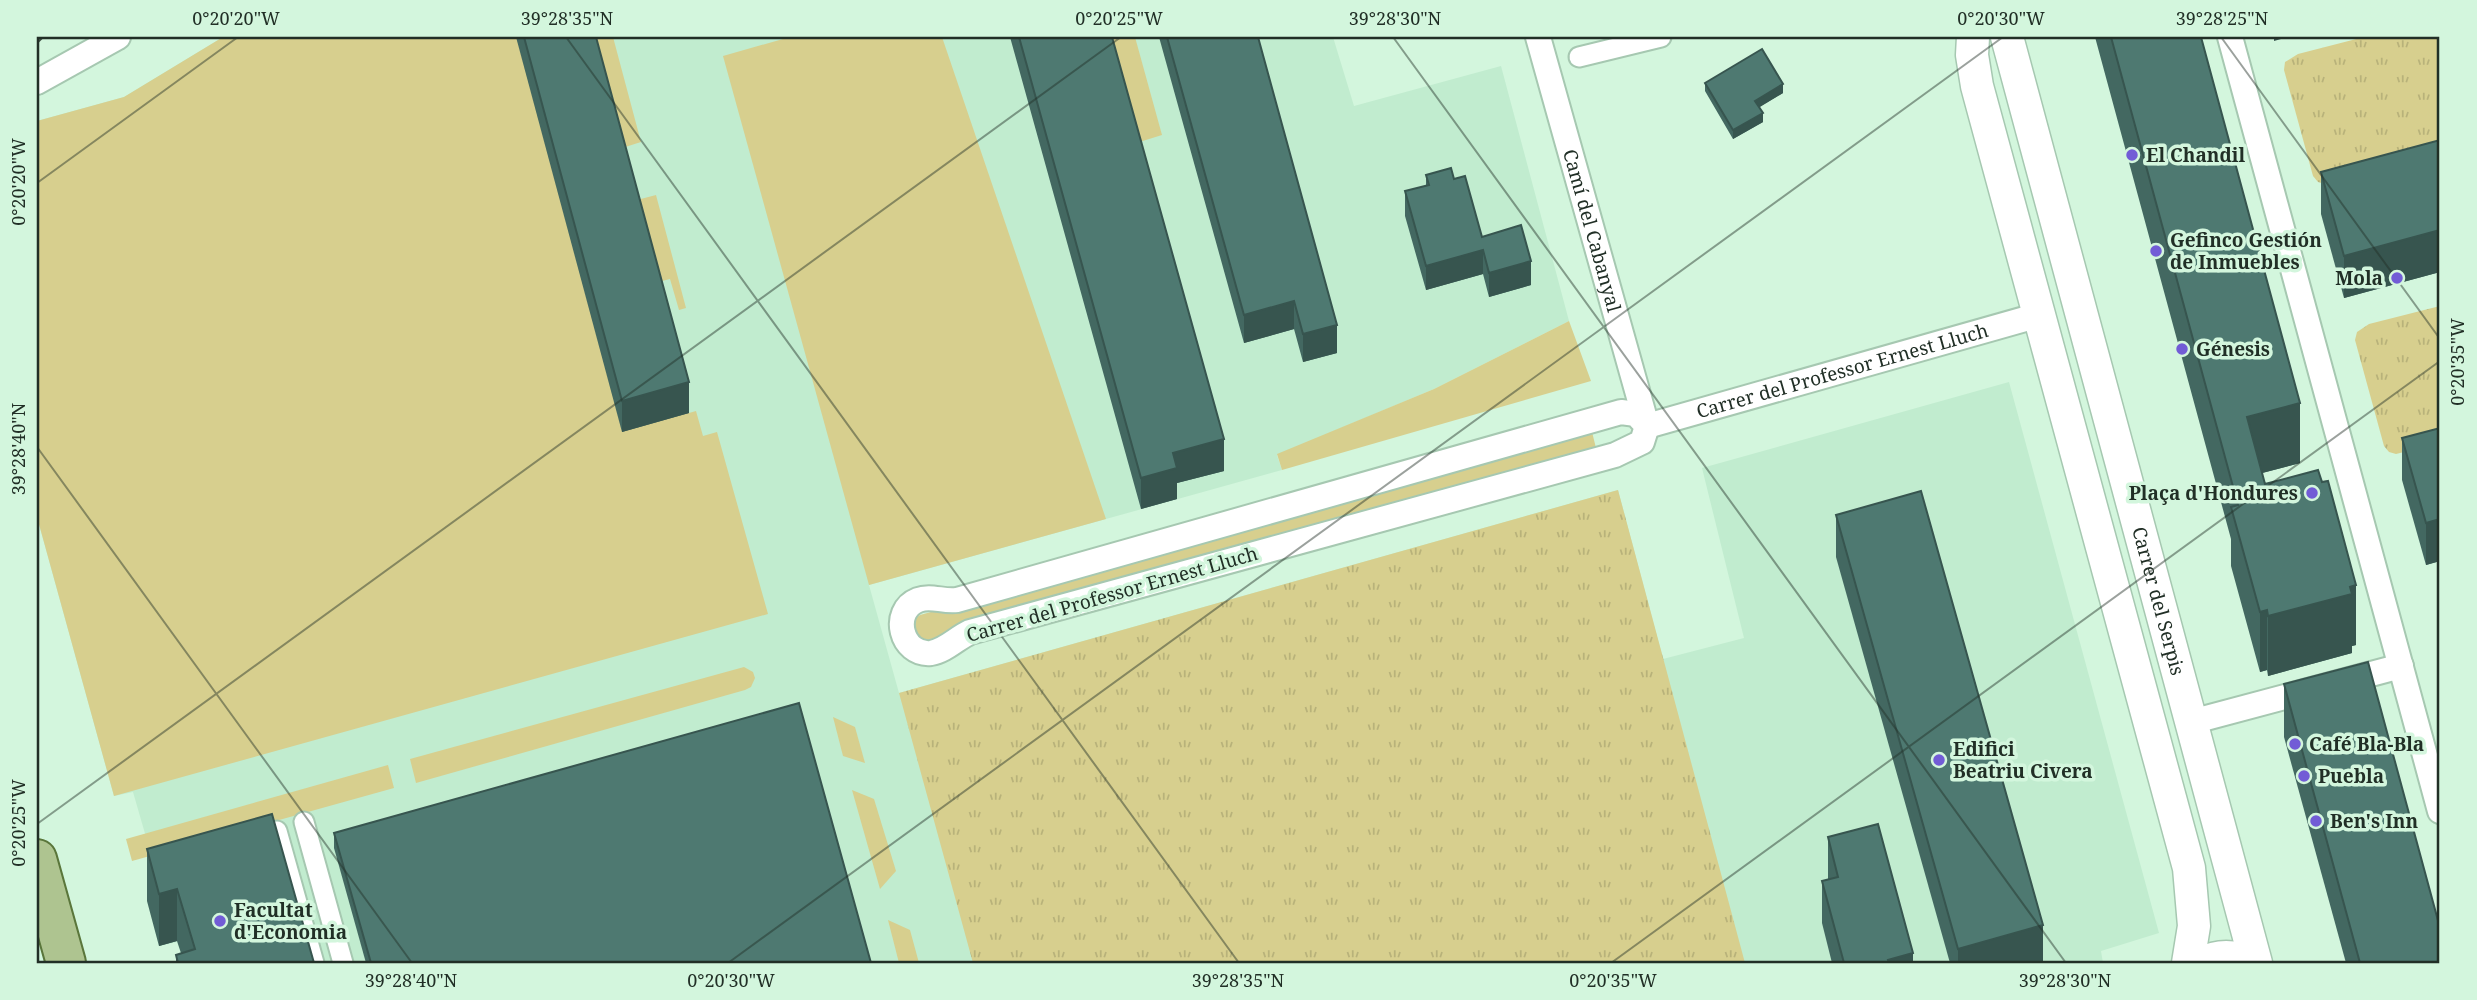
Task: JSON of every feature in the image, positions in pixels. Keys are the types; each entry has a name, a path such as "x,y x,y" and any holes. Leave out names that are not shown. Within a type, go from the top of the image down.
{"main road":[{"path":"37,859 66,963"}],"street":[{"path":"37,82 118,37"},
{"name":"Camí del Cabanyal","path":"1538,37 1647,426"},
{"path":"1579,57 1661,37"},
{"path":"1973,37 1972,55 1977,86 2189,869 2194,926 2188,963"},
{"name":"Carrer del Serpis","path":"2007,37 2256,963"},
{"path":"2230,37 2440,811"},
{"name":"Carrer del Professor Ernest Lluch","path":"1647,426 2039,315"},
{"name":"Carrer del Professor Ernest Lluch","path":"1622,412 1636,414 1647,426 1642,442 1615,455 970,632 933,653 915,649 903,636 902,618 905,610 920,599 947,602 957,600 1622,412"},
{"path":"2191,722 2401,666"},
{"path":"304,822 343,963"},
{"path":"277,831 314,963"},
{"path":"2202,963 2227,956 2251,963"}],"shaded area":[{"path":"223,37 1333,37 1354,106 1501,66 1569,321 1434,389 1277,455 1282,470 869,585 899,693 1618,490 1663,659 1744,638 1702,468 2009,382 2159,933 2101,951 2103,963 184,963 177,942 159,946 147,901 163,896 133,792 114,796 37,517 37,121 124,97"}],"green space":[{"path":"223,37 613,37 641,142 619,149 633,201 656,195 686,308 679,310 670,279 654,283 689,413 696,411 703,436 717,432 768,614 114,796 37,517 37,121 124,97"},
{"path":"790,37 942,37 1106,519 869,585 723,56"},
{"path":"1103,37 1135,37 1162,135 1133,144"},
{"path":"2364,37 2440,37 2440,153 2325,184 2318,182 2313,176 2284,70 2285,62 2298,54"},
{"path":"2440,306 2440,443 2396,454 2389,452 2384,446 2355,340 2357,332 2369,324"},
{"path":"1569,321 1591,381 1282,470 1277,454 1434,389"},
{"path":"1591,428 1597,452 931,640 921,639 914,632 914,619 920,615"},
{"path":"1618,490 1745,963 973,963 899,693"},
{"path":"744,667 753,672 755,678 751,687 745,690 416,783 410,759"},
{"path":"833,717 855,727 865,763 843,756"},
{"path":"388,765 394,788 132,861 126,839"},
{"path":"852,790 874,799 896,871 880,889"},
{"path":"888,920 910,930 919,963 899,963"}],"building":[{"path":"524,37 596,37 689,382 622,401"},
{"path":"1019,37 1112,37 1224,439 1173,453 1177,468 1141,478"},
{"path":"1167,37 1258,37 1337,325 1303,334 1294,301 1244,315"},
{"path":"2111,37 2201,37 2300,403 2247,417 2265,484 2318,470 2322,482 2328,481 2356,585 2350,587 2352,594 2268,616 2267,610 2260,612 2231,507 2238,505"},
{"path":"1762,49 1783,84 1755,101 1763,113 1733,130 1705,83"},
{"path":"2440,140 2440,230 2344,256 2321,172"},
{"path":"1451,168 1454,179 1465,176 1482,237 1521,225 1531,261 1489,273 1483,250 1426,266 1405,191 1429,185 1426,175"},
{"path":"2440,428 2440,519 2426,523 2402,438"},
{"name":"Edifici Beatriu Civera","path":"1921,491 2043,925 1958,949 1836,515"},
{"path":"2368,662 2440,928 2440,963 2360,963 2284,684"},
{"path":"799,703 871,963 371,963 334,833"},
{"path":"272,814 314,963 178,963 176,955 195,949 177,889 159,894 147,849"},
{"path":"1878,824 1913,953 1888,960 1889,963 1844,963 1822,881 1838,877 1828,837"}],"tram line":[{"path":"37,43 43,37"}],"place":[{"name":"El Chandil","path":"2132,155"},
{"name":"Gefinco Gestión de Inmuebles","path":"2156,251"},
{"name":"Mola","path":"2397,278"},
{"name":"Génesis","path":"2182,349"},
{"name":"Plaça d'Hondures","path":"2312,493"},
{"name":"Café Bla-Bla","path":"2295,744"},
{"name":"Edifici Beatriu Civera","path":"1939,760"},
{"name":"Puebla","path":"2304,776"},
{"name":"Ben's Inn","path":"2316,821"},
{"name":"Facultat d'Economia","path":"220,921"}]}
